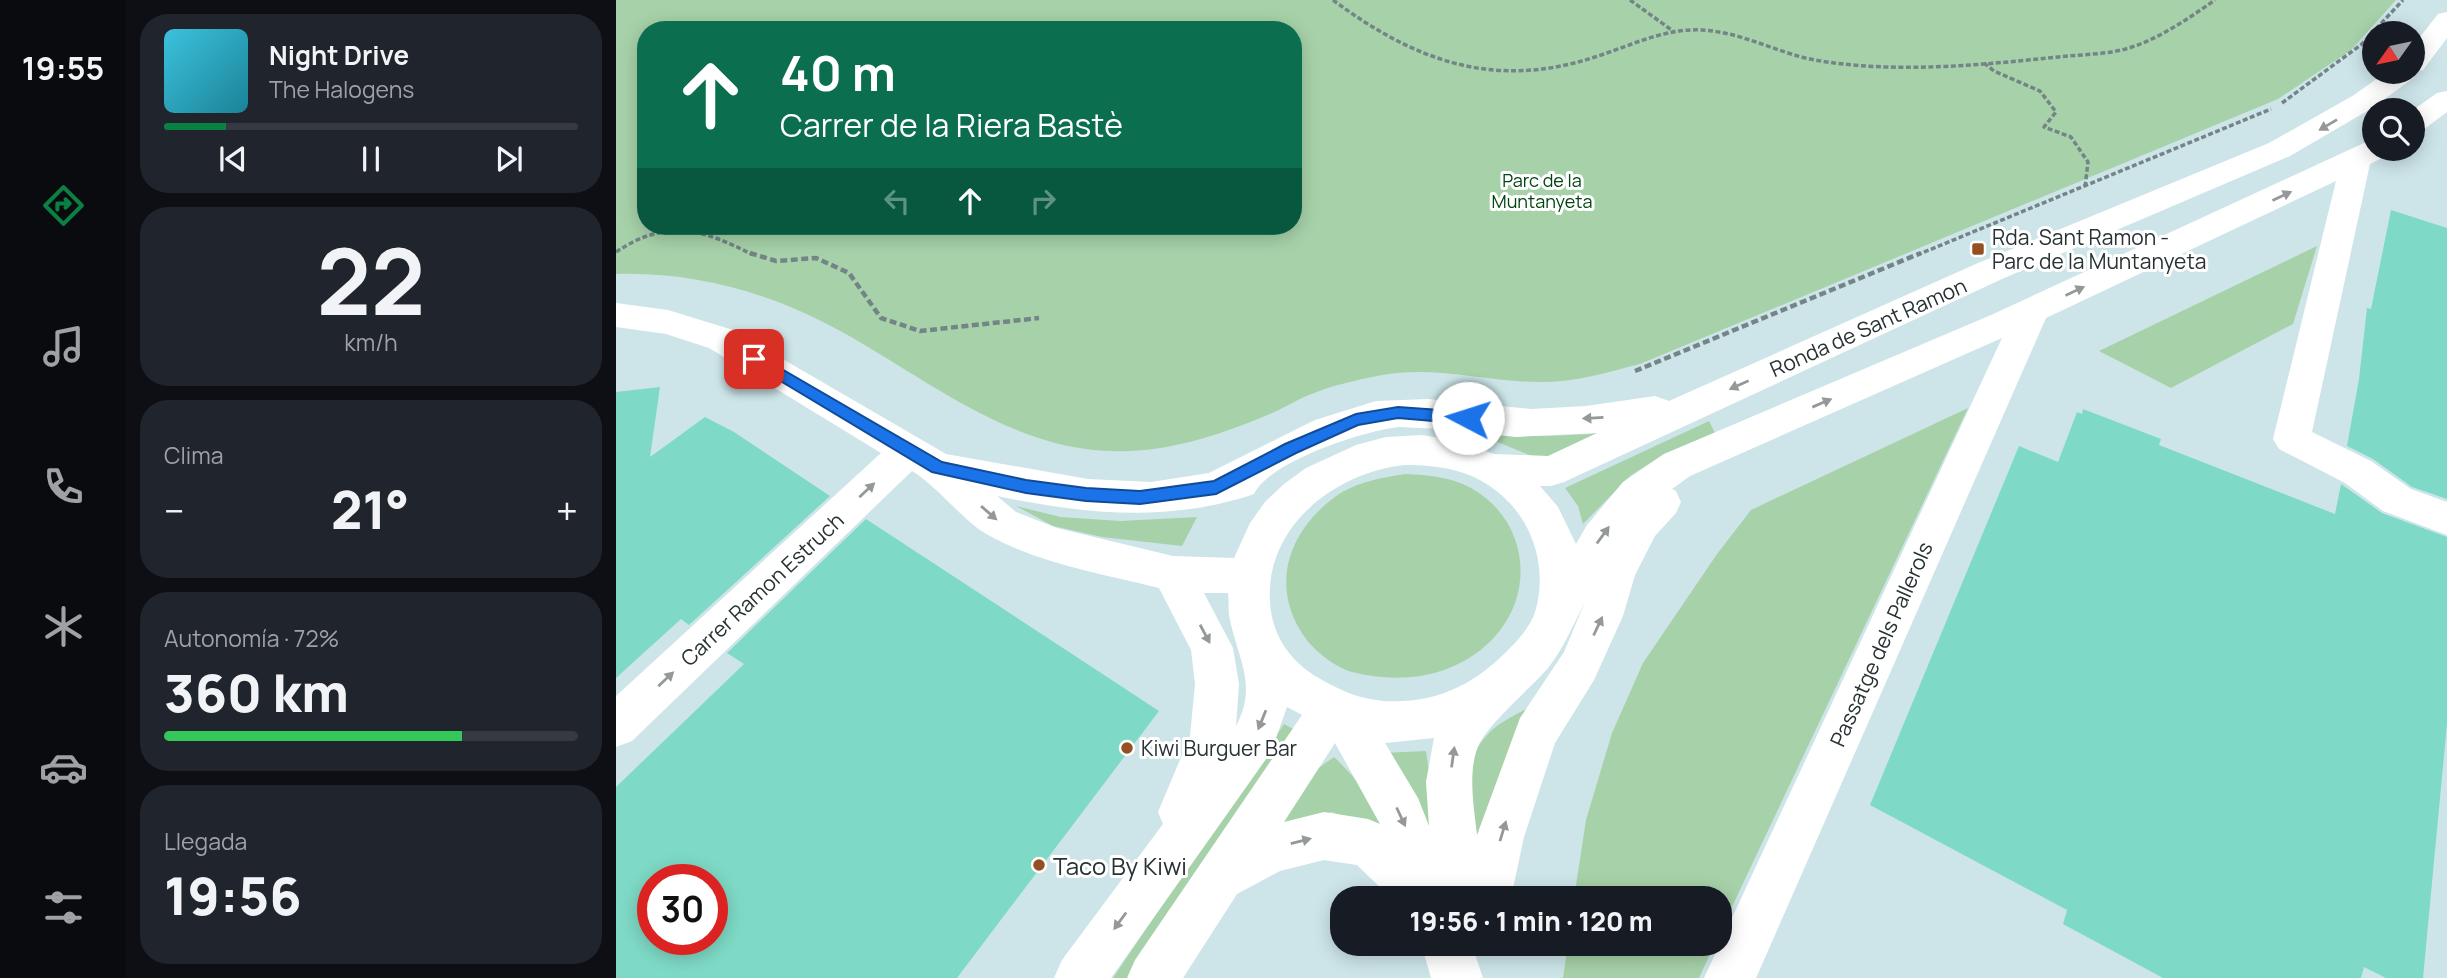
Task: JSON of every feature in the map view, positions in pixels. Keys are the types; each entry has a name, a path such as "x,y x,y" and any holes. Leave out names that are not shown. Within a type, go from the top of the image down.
{"street":[{"path":"2426,47 2447,20"},
{"name":"Ronda de Sant Ramon","path":"1493,469 1551,471 2054,244 2321,130 2389,84"},
{"path":"2425,115 2447,99"},
{"name":"Ronda de Sant Ramon","path":"1263,653 1291,686 1337,712 1385,722 1427,719 1468,706 1504,685 1535,652 1601,537 1637,493 1676,465 2032,311 2362,156"},
{"path":"2364,161 2292,439 2358,472 2397,500 2447,520"},
{"name":"Passatge dels Pallerols","path":"1730,978 2032,311"},
{"path":"616,316 668,322 722,339 923,460 1002,524 1054,544 1173,574 1249,576"},
{"name":"Ronda de Sant Ramon","path":"1216,488 1291,449 1356,420 1398,412 1519,423 1620,417 1708,399"},
{"name":"Ronda de Sant Ramon","path":"1489,886 1500,837 1536,733 1579,666 1602,617 1615,573 1641,524 1714,447"},
{"name":"Ronda de Sant Ramon","path":"1080,978 1255,737 1267,709 1269,687 1263,653 1250,615 1249,576 1260,541 1281,510 1308,484 1342,465 1380,453 1419,450 1458,455 1493,469 1527,495 1551,530 1561,571 1555,614"},
{"path":"923,460 1026,486 1086,495 1140,498 1216,488 1342,465"},
{"name":"Carrer Ramon Estruch","path":"616,726 923,460"},
{"name":"Ronda de Sant Ramon","path":"1160,866 1213,736 1217,684 1212,648 1173,574"},
{"path":"1457,886 1450,782 1455,742 1471,717 1504,685"},
{"path":"1153,978 1217,879 1337,712 1401,815 1425,886"},
{"path":"1217,879 1272,849 1324,836 1368,843 1416,886"},
{"path":"1450,956 1457,978"},
{"path":"1461,956 1462,978"},
{"path":"1468,978 1473,956"}],"path":[{"path":"1333,0 1391,42 1438,61 1482,72 1551,68 1674,32 1705,30 1829,61 1896,67 2119,50 2180,26 2215,0"},
{"path":"1630,0 1674,32"},
{"path":"1642,368 2274,108 2340,66 2384,25 2403,0"},
{"path":"1984,62 1994,71 2040,91 2056,112 2043,127 2071,137 2088,162 2084,194"},
{"path":"616,251 651,235"},
{"path":"711,235 754,255 776,261 816,258 849,273 881,318 920,331 1039,318"}],"green space":[{"name":"Parc de la Muntanyeta","path":"616,0 2396,0 2377,21 2362,21 2362,38 2351,50 2278,99 1640,364 1556,382 1524,382 1423,372 1382,375 1327,388 1243,425 1191,442 1165,447 1138,451 1084,449 1022,432 961,403 845,334 791,307 743,290 667,276 616,274"},
{"path":"2317,246 2293,324 2171,388 2099,351"},
{"path":"1968,408 1732,907 1732,886 1576,886 1586,820 1612,733 1643,663 1717,554 1751,510"},
{"path":"1645,421 1562,458 1534,457 1471,431 1547,436 1591,434"},
{"path":"1709,421 1715,433 1664,454 1630,476 1583,524 1578,506 1565,488"},
{"path":"1405,474 1455,481 1489,500 1513,533 1521,571 1518,591 1512,611 1494,638 1475,654 1454,666 1431,674 1403,677 1378,677 1352,672 1333,663 1315,649 1295,620 1288,601 1286,581 1289,562 1305,527 1318,511 1335,497 1360,484"},
{"path":"1016,506 1061,517 1120,521 1197,517 1182,546 1102,537 1053,526"},
{"path":"1540,701 1480,851 1468,789 1472,760 1478,746 1494,728"},
{"path":"1284,724 1299,732 1136,978 1113,978"},
{"path":"1426,751 1441,851 1381,753"},
{"path":"1334,757 1357,781 1371,801 1380,822 1381,832 1332,812 1271,831 1313,772"},
{"path":"1566,956 1709,956 1699,978 1563,978"}],"building":[{"path":"2391,210 2447,228 2447,499 2412,487 2373,459 2347,446 2359,379 2367,308 2371,309"},
{"path":"660,387 650,457 705,417 734,432 830,496 689,625 681,619 616,678 616,392"},
{"path":"2083,409 2161,439 2159,445 2335,514 2341,484 2382,513 2447,537 2447,724 2423,978 2386,978 2364,967 2361,978 2163,978 2063,924 2067,910 1870,805 2019,446 2058,462 2077,412 2082,414"},
{"path":"866,519 1159,711 957,978 616,978 616,787 744,664 727,653"}],"place":[{"name":"Rda. Sant Ramon - Parc de la Muntanyeta","path":"1978,249"},
{"name":"Kiwi Burguer Bar","path":"1127,748"},
{"name":"Taco By Kiwi","path":"1039,865"}],"route":[{"path":"754,359 938,468 1086,495 1140,498 1216,488 1291,449 1356,420 1398,412 1468,418"}]}
